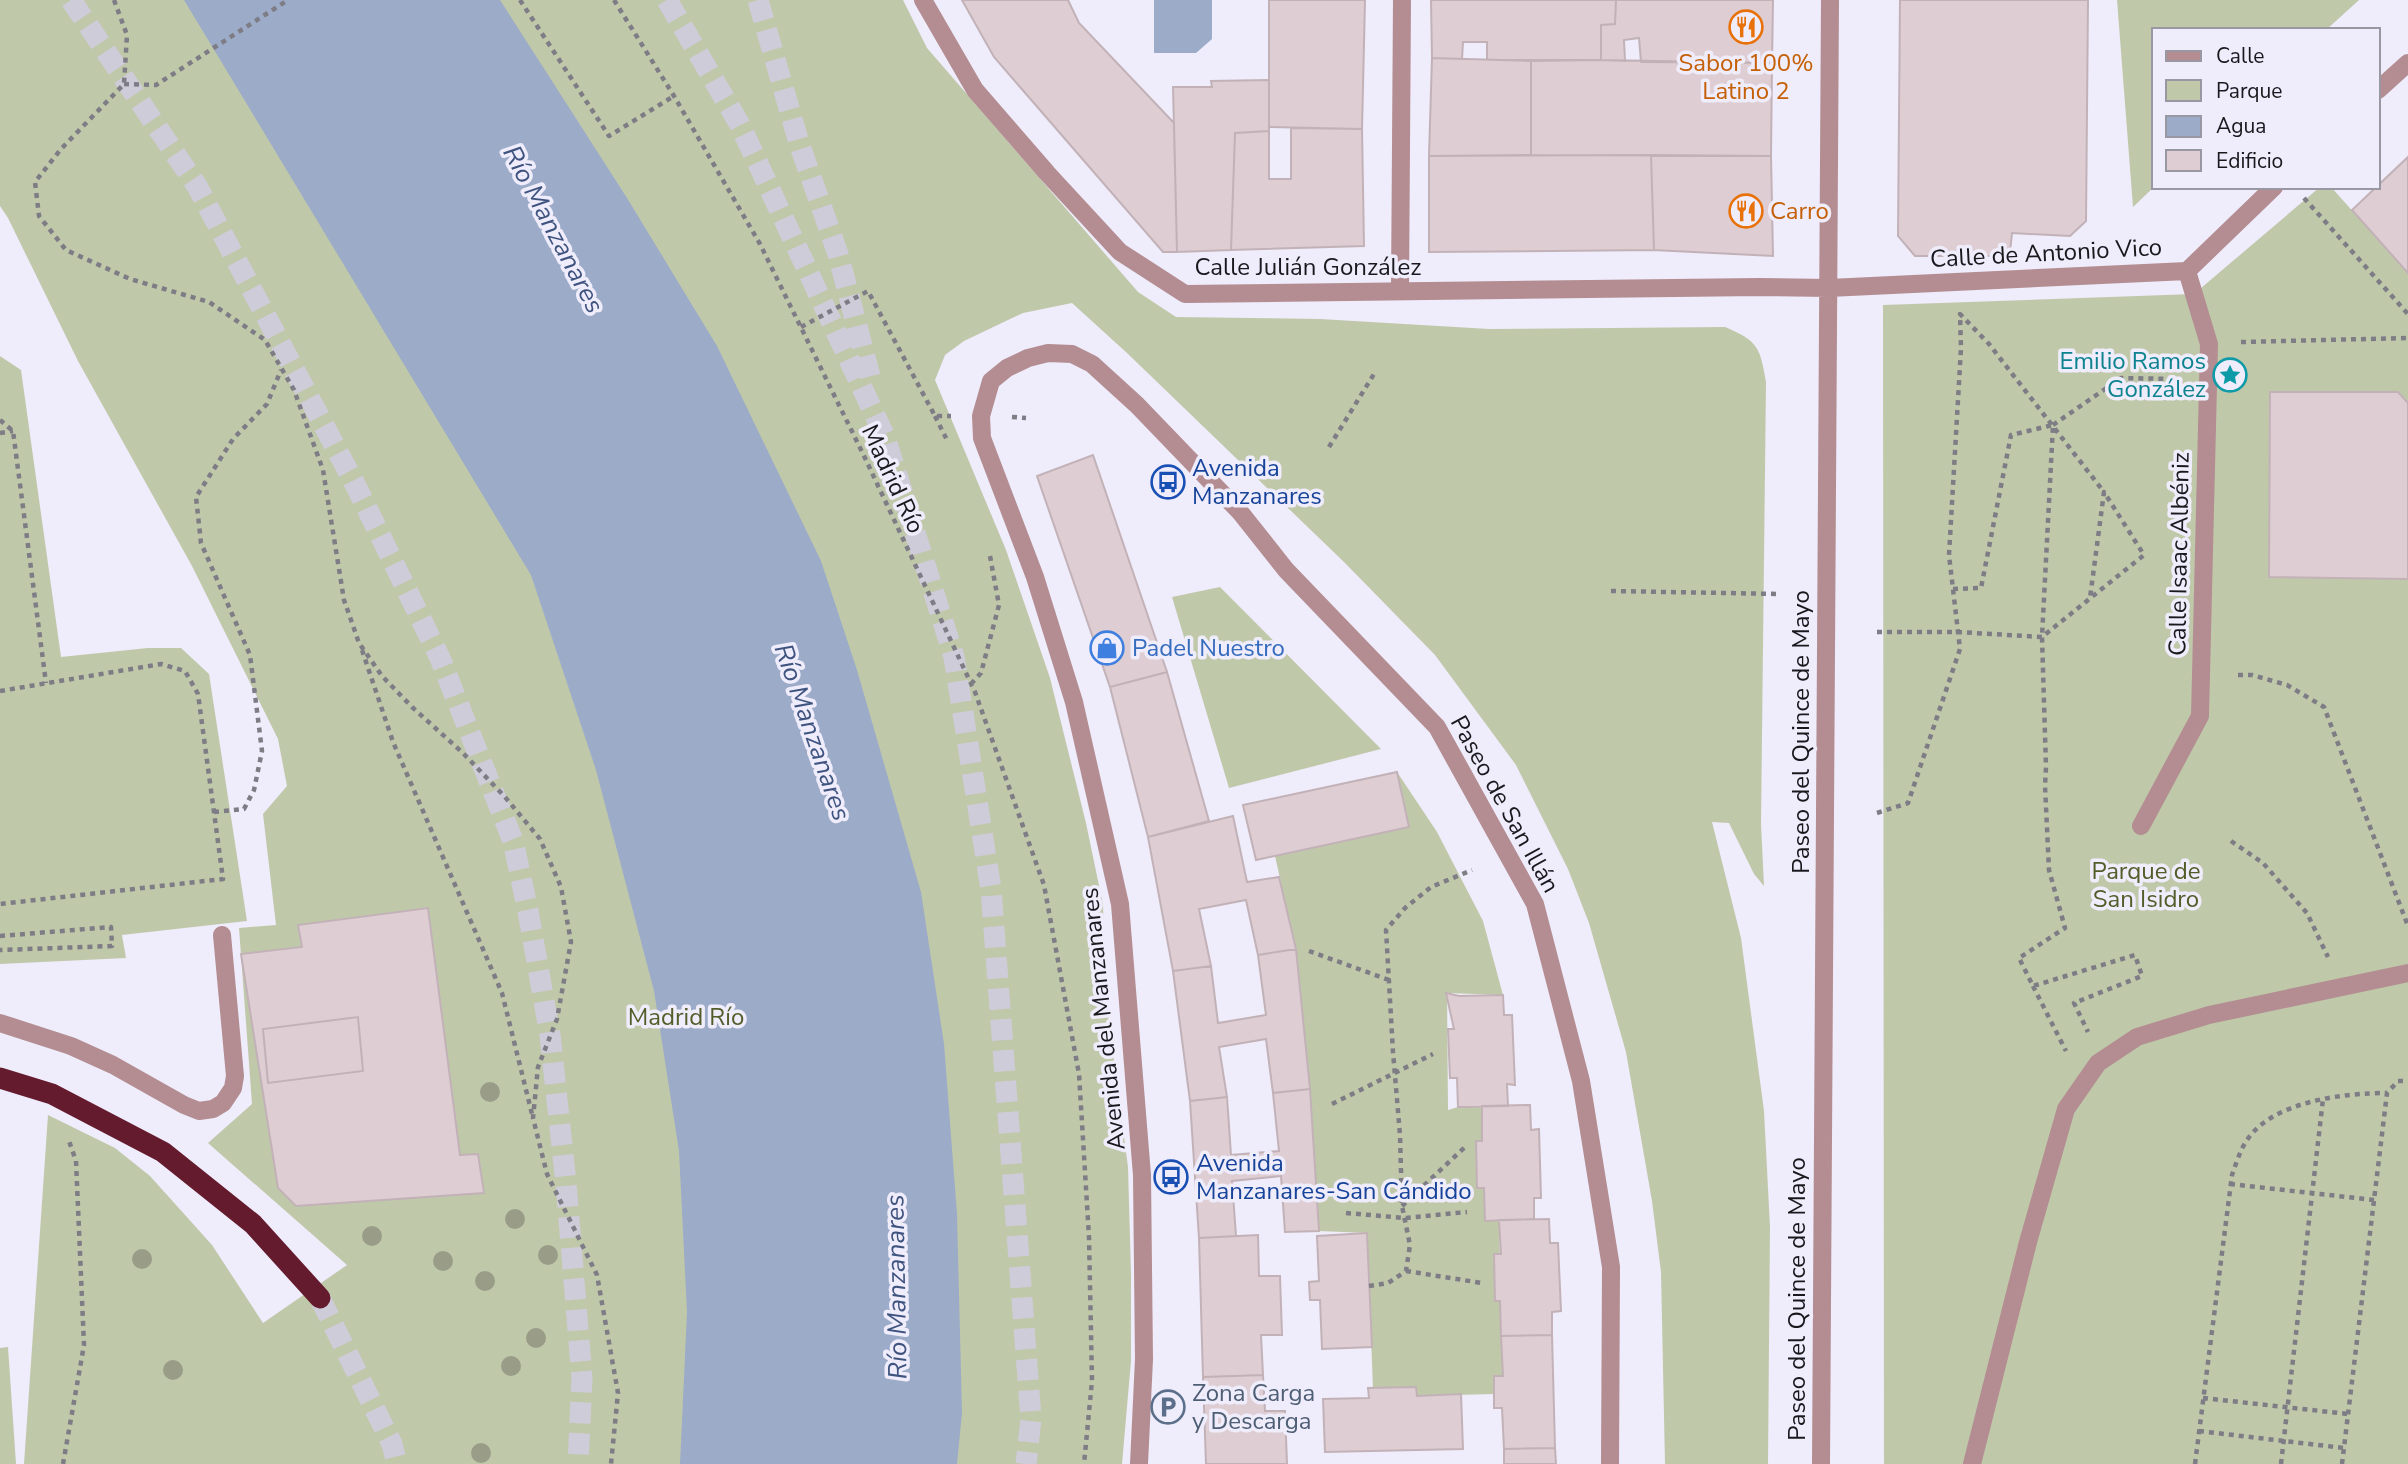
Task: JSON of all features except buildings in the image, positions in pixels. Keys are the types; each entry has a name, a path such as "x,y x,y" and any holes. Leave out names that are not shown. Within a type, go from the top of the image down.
{"highway":[{"path":"0,1078 52,1094 163,1152 253,1224 320,1298"}],"street":[{"name":"Calle Julián González","path":"923,0 975,90 1047,173 1120,252 1185,294 1829,288"},
{"path":"1400,291 1402,0"},
{"name":"Paseo del Quince de Mayo","path":"1821,1464 1830,0"},
{"path":"2380,88 2408,63"},
{"name":"Calle de Antonio Vico","path":"1829,288 2188,271 2272,189"},
{"name":"Calle Isaac Albéniz","path":"2141,826 2200,716 2209,344 2188,271"},
{"name":"Paseo de San Illán","path":"991,382 1018,363 1048,353 1072,354 1092,364 1137,405 1240,512 1286,569 1437,727 1535,904 1581,1081 1611,1267 1610,1464"},
{"name":"Avenida del Manzanares","path":"991,382 981,416 982,438 1035,578 1074,702 1120,904 1142,1175 1144,1359 1139,1464"},
{"path":"0,1023 71,1046 191,1108 199,1111 213,1109 229,1097 235,1076 222,935"},
{"path":"1972,1464 2028,1242 2066,1108 2098,1063 2137,1037 2208,1015 2408,973"}],"path":[{"path":"114,0 127,35 124,84 61,149 35,182 38,216 66,250 130,279 209,302 265,340 294,390 323,470 344,600 393,742 502,993 547,1174 597,1275 618,1393 611,1464"},
{"path":"124,84 156,85 288,0"},
{"path":"520,0 609,136 674,96"},
{"name":"Madrid Río","path":"614,0 674,96 760,244 801,327 971,685 1044,886 1079,1074 1090,1237 1092,1381 1084,1464"},
{"path":"2303,197 2408,314"},
{"path":"801,327 868,291 927,397"},
{"path":"1877,632 1958,632 2042,637 2144,555 2104,492 2053,425 1989,344 1960,314 1961,348 1949,555 1953,590 1958,632 1960,649 1908,803 1877,813"},
{"path":"2209,344 2408,338"},
{"path":"214,813 244,809 254,790 262,751 250,655 201,543 196,497 233,439 267,404 281,369"},
{"path":"1329,447 1374,374"},
{"path":"1953,590 1981,588 2011,435 2053,425 2121,378 2173,379"},
{"path":"0,420 13,431 46,683"},
{"path":"2053,425 2042,637 2045,786 2049,870 2065,928 2019,958 2069,1058"},
{"path":"0,433 13,431"},
{"path":"2090,598 2104,492"},
{"path":"971,685 981,673 999,605 988,545"},
{"path":"1611,591 1781,594"},
{"path":"359,643 382,676 463,752 540,839 561,887 571,942 557,1018 538,1067 533,1118"},
{"path":"0,691 161,664 186,671 198,694 223,879 0,904"},
{"path":"2238,675 2252,675 2287,685 2324,706 2408,926"},
{"path":"2231,841 2263,863 2307,913 2332,964"},
{"path":"1406,1271 1409,1245 1402,1206 1400,1135 1386,930 1405,908 1431,887 1472,870"},
{"path":"0,936 111,927 112,946 0,950"},
{"path":"1309,951 1389,980"},
{"path":"2033,986 2135,955 2142,976 2074,1003 2090,1036"},
{"path":"1332,1104 1433,1054"},
{"path":"2342,1464 2387,1093 2398,1081 2408,1081"},
{"path":"2195,1464 2230,1184 2247,1139 2271,1117 2323,1099 2360,1093 2387,1093"},
{"path":"52,1094 76,1161 84,1345 63,1464"},
{"path":"2281,1464 2323,1099"},
{"path":"1402,1206 1465,1147"},
{"path":"2230,1184 2374,1200"},
{"path":"1346,1213 1405,1218 1467,1212"},
{"path":"1369,1286 1388,1283 1406,1271 1482,1283"},
{"path":"2203,1398 2348,1414"},
{"path":"2199,1431 2344,1448"}],"green space":[{"name":"Madrid Río","path":"0,0 903,0 927,48 1138,292 1176,317 1320,319 1489,329 1725,327 1751,341 1762,361 1766,382 1761,824 1764,886 1754,874 1729,823 1712,822 1741,938 1764,1111 1770,1227 1768,1464 1665,1464 1661,1272 1652,1201 1626,1052 1589,923 1568,869 1516,765 1435,655 1344,562 1072,303 1023,313 964,341 945,355 935,380 1006,550 1050,678 1103,905 1105,993 1128,1167 1131,1361 1122,1464 24,1464 48,1115 115,1148 150,1176 212,1245 263,1323 347,1265 208,1143 252,1104 239,928 276,925 263,814 287,786 278,739 192,566 78,361 0,206"},
{"path":"2117,0 2359,0 2328,28 2152,28 2152,189 2133,207"},
{"name":"Parque de San Isidro","path":"2318,189 2333,189 2408,273 2408,1464 1884,1464 1883,305 2194,294"},
{"path":"0,356 21,370 61,657 148,648 181,648 209,674 247,921 122,935 126,958 0,964"},
{"path":"1220,587 1381,749 1229,788 1172,597"},
{"path":"1397,772 1437,832 1483,921 1503,995 1447,993 1448,1110 1482,1106 1485,1220 1499,1220 1503,1376 1494,1376 1494,1394 1417,1396 1416,1387 1373,1389 1367,1233 1319,1231 1310,1089 1296,949 1275,856 1409,827"},
{"path":"8,1347 16,1464 0,1464 0,1348"}],"water":[{"name":"Río Manzanares","path":"184,0 500,0 627,198 717,346 821,561 857,670 921,892 944,1044 957,1214 962,1413 957,1464 680,1464 687,1312 679,1151 654,991 596,770 531,575"},
{"path":"1154,0 1212,0 1212,39 1196,53 1154,53"}],"tunnel":[{"path":"71,0 197,186 357,488 440,658 513,841 550,1035 566,1183 582,1378 578,1464"},
{"path":"667,0 740,125 885,437 954,657 991,889 1031,1419 1026,1464"},
{"path":"758,0 799,143 838,254 872,384"},
{"path":"320,1298 392,1444 397,1464"}],"place":[{"name":"Sabor 100% Latino 2","path":"1746,27"},
{"name":"Carro","path":"1746,211"},
{"name":"Emilio Ramos González","path":"2230,375"},
{"name":"Avenida Manzanares","path":"1168,482"},
{"name":"Padel Nuestro","path":"1107,648"},
{"name":"Avenida Manzanares-San Cándido","path":"1171,1177"},
{"name":"Zona Carga y Descarga","path":"1168,1407"}]}
